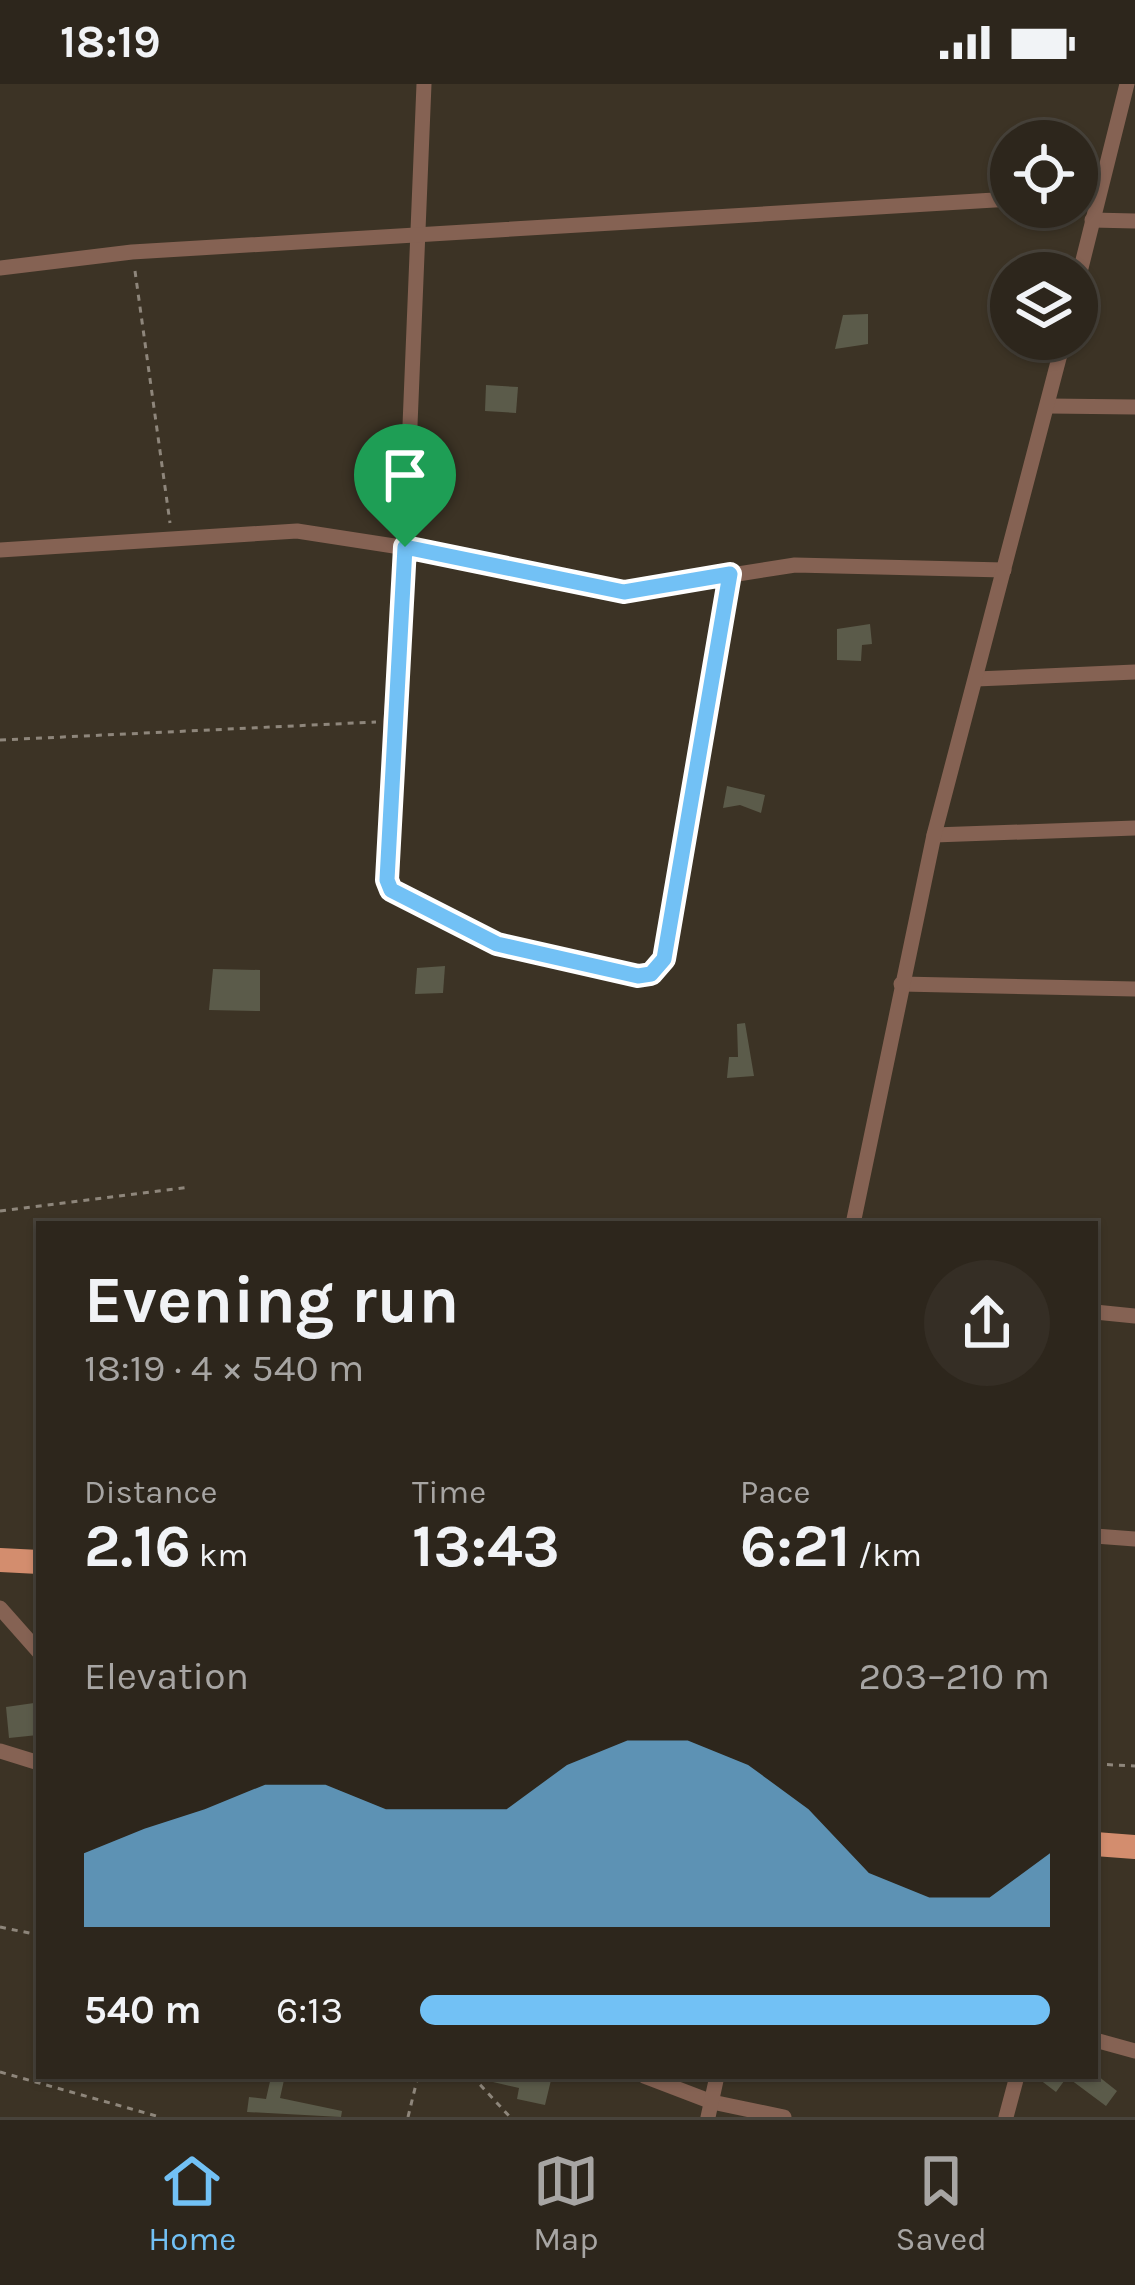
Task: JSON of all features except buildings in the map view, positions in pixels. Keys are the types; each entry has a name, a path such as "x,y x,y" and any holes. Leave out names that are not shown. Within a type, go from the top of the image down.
{"main road":[{"path":"0,1560 36,1562"},
{"path":"1098,1844 1135,1847"}],"street":[{"path":"424,84 405,547 392,721 387,880 391,890 497,944 638,976 651,974 664,959 730,574"},
{"path":"1098,194 1127,84"},
{"path":"0,268 132,251 990,200"},
{"path":"1098,220 1135,221"},
{"path":"854,1221 934,835 1059,360"},
{"path":"1049,406 1135,407"},
{"path":"0,550 297,531 405,547 624,592 795,566 1004,570"},
{"path":"976,680 1135,672"},
{"path":"934,835 1135,828"},
{"path":"901,984 1135,989"},
{"path":"1098,1312 1135,1316"},
{"path":"1098,1536 1135,1539"},
{"path":"0,1609 36,1649"},
{"path":"0,1751 36,1761"},
{"path":"1098,2041 1135,2051"},
{"path":"649,2079 708,2113 784,2117"},
{"path":"708,2113 716,2079"},
{"path":"1006,2117 1016,2079"}],"path":[{"path":"132,251 172,539"},
{"path":"0,740 392,721"},
{"path":"0,1211 190,1187"},
{"path":"1098,1764 1135,1766"},
{"path":"0,1927 36,1934"},
{"path":"0,2072 160,2117"},
{"path":"408,2117 417,2079"},
{"path":"475,2079 510,2117"}],"route":[{"path":"405,547 491,560 624,592 730,574 664,959 651,974 638,976 497,944 391,890 387,880 392,721 405,547"}]}
